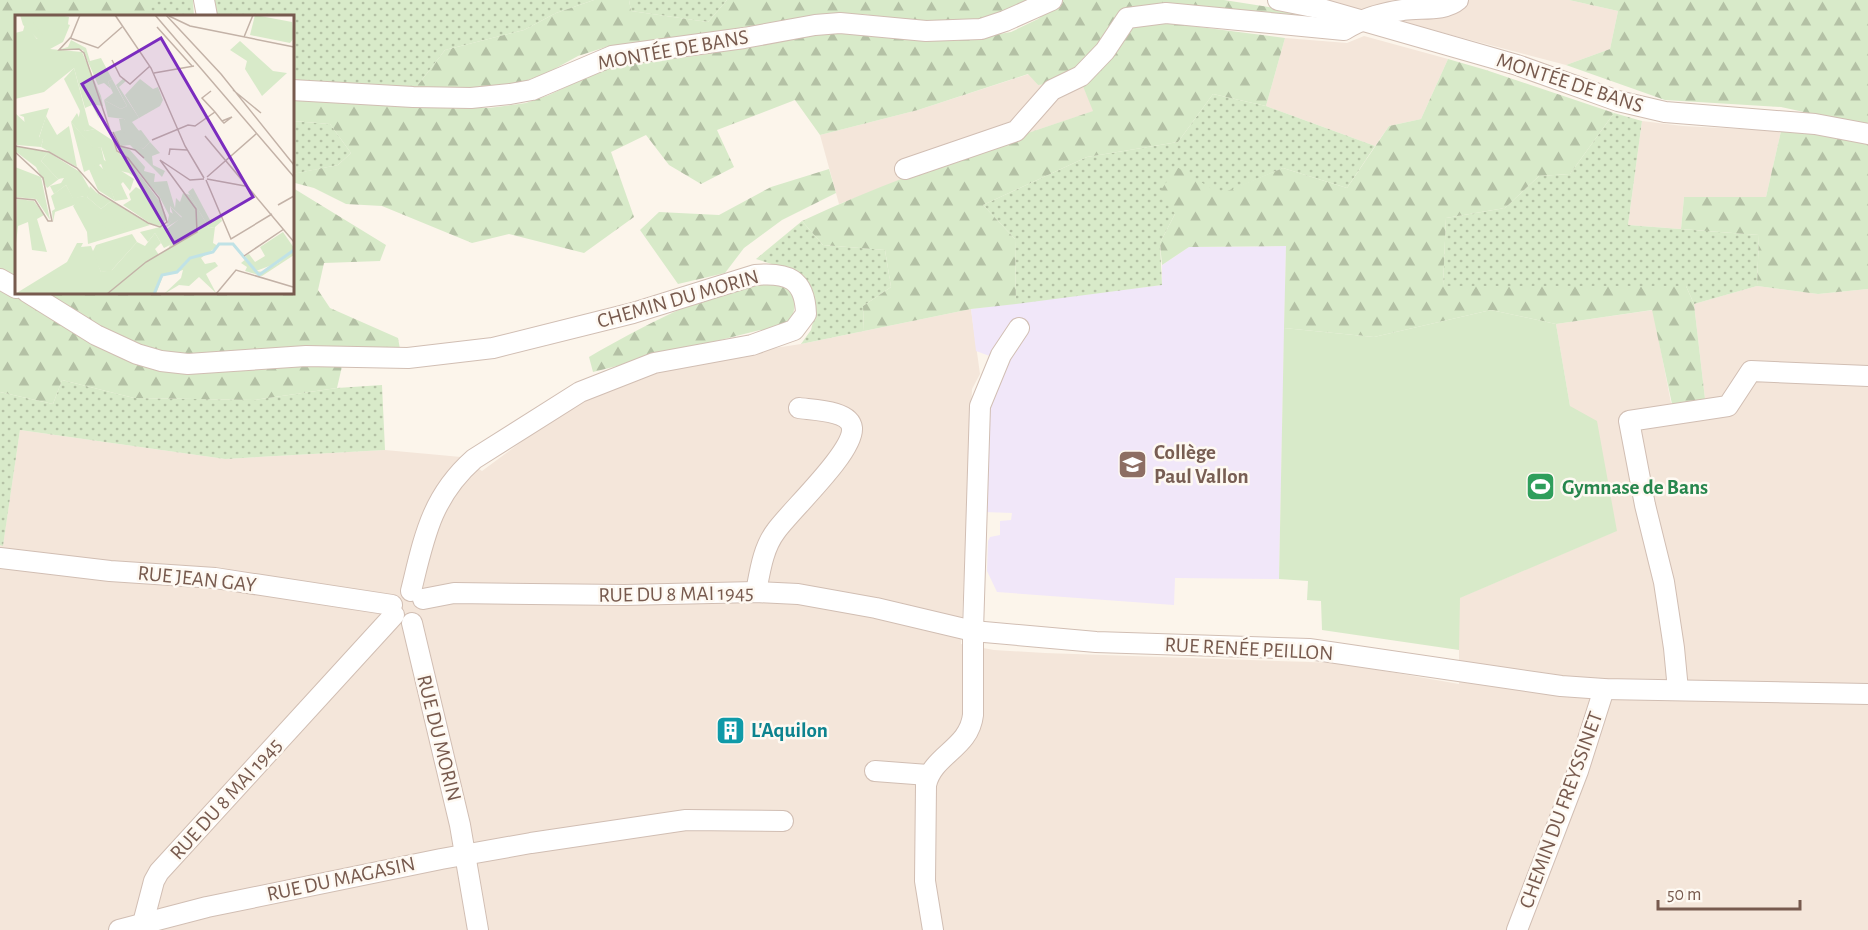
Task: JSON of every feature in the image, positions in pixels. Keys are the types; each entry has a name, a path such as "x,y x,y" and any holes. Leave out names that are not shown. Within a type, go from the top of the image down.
{"street":[{"path":"204,0 207,15"},
{"name":"MONTÉE DE BANS","path":"294,90 413,97 471,98 510,94 532,90 612,56 840,23 926,31 981,28 1005,21 1052,0"},
{"name":"MONTÉE DE BANS","path":"1278,0 1318,8 1518,65 1618,101 1665,112 1815,124 1868,134"},
{"path":"905,169 1016,131 1052,90 1081,76 1105,51 1127,18 1166,13 1344,30 1359,21 1402,10 1450,6 1458,0"},
{"name":"CHEMIN DU MORIN","path":"30,294 96,335 137,354 160,361 188,364 306,356 408,358 493,348 633,314 755,275 771,273 786,276 800,286 806,299 807,314 794,330 752,345 654,363 580,392 474,459 461,470 441,498 427,528 417,595"},
{"path":"0,279 15,287"},
{"path":"933,930 925,881 926,785 928,775 934,767 968,734 972,726 980,406 1001,355 1018,328"},
{"path":"1678,690 1664,582 1645,505 1629,421 1728,406 1751,371 1868,376"},
{"path":"756,592 761,564 775,532 839,457 850,440 852,427 842,415 799,408"},
{"name":"RUE JEAN GAY","path":"0,558 110,571 215,578 400,614"},
{"name":"RUE DU 8 MAI 1945","path":"417,595 454,593 624,595 756,592 798,594 927,619"},
{"path":"399,594 417,595 425,610 422,616 400,614 399,594"},
{"name":"RUE DU 8 MAI 1945","path":"143,923 154,881 159,872 400,614"},
{"name":"RUE DU MORIN","path":"400,614 460,825 465,854"},
{"name":"RUE RENÉE PEILLON","path":"927,619 973,631 1096,642 1309,649 1551,684 1604,689 1868,694"},
{"name":"CHEMIN DU FREYSSINET","path":"1517,930 1578,771 1604,689"},
{"path":"875,771 928,775"},
{"name":"RUE DU MAGASIN","path":"143,923 218,905 465,854 686,820 783,821"},
{"path":"465,854 478,930"},
{"path":"119,930 143,923"}],"shaded area":[{"path":"1318,0 1569,0 1618,11 1610,49 1566,65"},
{"path":"1364,36 1448,59 1421,119 1389,126 1375,146 1266,106 1285,38 1347,43"},
{"path":"1029,74 1038,85 1082,84 1094,111 1010,139 839,204 820,135 918,110"},
{"path":"1642,121 1683,126 1781,131 1766,197 1684,197 1681,229 1628,225"},
{"name":"Collège Paul Vallon","path":"1286,246 1279,579 1175,578 1174,605 997,592 987,571 988,541 990,537 1000,535 1000,521 1011,520 1012,513 984,512 986,416 993,394 1009,363 976,351 971,309 1162,285 1162,265 1189,247"},
{"path":"1757,286 1818,294 1868,289 1868,930 0,930 0,545 3,545 20,430 225,459 385,450 461,457 482,471 583,396 676,363 801,344 971,309 980,374 972,389 961,644 994,650 1045,653 1339,663 1459,684 1459,598 1616,531 1570,406 1556,324 1653,310 1671,403 1705,399 1694,304"}],"green space":[{"path":"0,0 151,0 151,14 174,11 174,15 15,15 15,294 294,294 294,189 386,245 380,261 324,263 318,290 330,308 398,338 400,349 346,349 337,388 254,400 134,398 62,380 53,404 0,392"},
{"path":"151,0 193,0 194,15 174,15 174,12 151,14"},
{"path":"213,0 594,0 556,13 524,30 445,50 414,90 294,81 294,15 215,15"},
{"path":"594,0 629,0 631,11 708,22 727,0 1038,0 978,20 940,24 862,14 823,15 712,36 609,46 578,56 547,73 508,87 478,94 414,90 445,50 524,30 556,13"},
{"path":"629,0 727,0 708,22 631,11"},
{"path":"1063,0 1224,0 1295,11 1296,18 1143,6 1119,15 1107,37 1088,58 1051,84 1038,85 1028,74 918,110 820,135 795,100 717,130 734,167 701,184 669,165 646,135 611,152 634,217 584,253 509,234 472,243 382,206 346,204 314,188 295,183 294,180 294,174 338,165 351,153 330,124 294,121 294,99 489,108 526,103 549,95 612,65 701,55 817,33 856,32 967,40 1011,32 1038,19"},
{"path":"1569,0 1868,0 1868,126 1781,107 1665,100 1566,65 1610,49 1618,11"},
{"path":"1160,22 1285,38 1266,106 1213,94 1178,142 1087,157 983,205 1015,239 1016,304 971,309 864,331 863,306 891,287 885,250 823,245 802,221 910,176 1093,111 1082,84 1126,32 1139,23"},
{"path":"1448,59 1614,113 1570,174 1539,176 1505,208 1446,218 1443,286 1686,286 1694,304 1705,399 1672,404 1652,310 1556,324 1491,310 1374,337 1284,328 1286,246 1189,247 1162,265 1160,243 1175,214 1161,190 1177,167 1220,194 1283,168 1347,188 1389,126 1421,119"},
{"path":"1213,94 1266,106 1375,146 1347,188 1283,168 1175,214 1160,243 1162,285 1016,304 1015,239 983,205 1087,157 1178,142"},
{"path":"1614,113 1642,121 1628,225 1759,235 1757,286 1694,304 1686,286 1443,286 1446,218 1505,208 1539,176 1570,174"},
{"path":"294,121 330,124 351,153 338,165 294,174"},
{"path":"1781,131 1807,132 1868,143 1868,289 1818,294 1757,286 1759,235 1681,229 1684,197 1766,197"},
{"path":"829,169 836,193 782,220 744,248 725,273 678,284 640,230 659,212 719,215 771,187"},
{"path":"802,221 823,245 885,250 891,287 863,306 864,331 801,344 811,330 816,309 808,284 794,271 756,259"},
{"path":"775,282 792,291 794,302 791,318 779,329 760,330 593,372 589,357 633,332 679,310 726,292"},
{"path":"1491,310 1556,324 1570,406 1597,421 1617,531 1460,598 1459,650 1322,630 1321,601 1307,600 1308,581 1279,579 1284,328 1374,337"},
{"path":"62,380 134,398 254,400 337,388 382,385 385,450 225,459 20,430 3,546 0,545 0,392 53,404"}],"place":[{"name":"Collège Paul Vallon","path":"1133,464"},
{"name":"Gymnase de Bans","path":"1541,487"},
{"name":"L'Aquilon","path":"730,730"}]}
